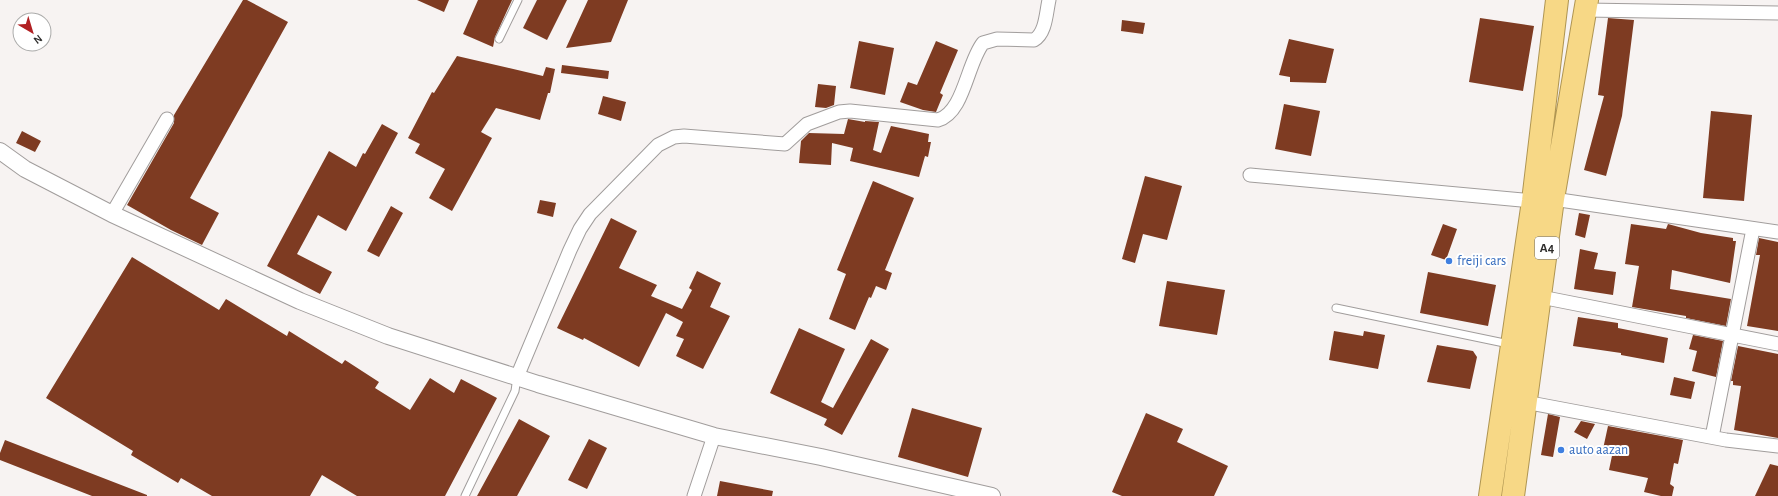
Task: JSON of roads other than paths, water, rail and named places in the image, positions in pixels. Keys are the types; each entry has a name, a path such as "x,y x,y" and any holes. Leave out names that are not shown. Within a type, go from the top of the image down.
{"highway":[{"name":"A4","path":"1513,496 1525,402 1541,297 1543,200 1557,0"},
{"name":"A4","path":"1490,496 1511,345 1586,5"}],"street":[{"path":"517,377 580,229 601,201 633,172 658,145 674,137 684,136 785,144 807,124 839,112 850,111 863,111 938,120 944,119 954,109 983,43 992,40 1034,40 1038,38 1042,33 1049,0"},
{"path":"1586,5 1778,13"},
{"path":"112,214 167,119"},
{"path":"0,152 25,169 112,214 300,301 388,336 517,377 714,436 821,457 992,496"},
{"path":"1250,175 1543,200 1778,232"},
{"path":"1712,437 1753,229"},
{"path":"1541,297 1778,344"},
{"path":"1525,402 1712,437 1778,446"},
{"path":"694,496 714,436"}],"lane":[{"path":"499,39 518,0"},
{"path":"1336,308 1511,345"},
{"path":"465,496 515,391 517,377"}],"place":[{"name":"freiji cars","path":"1449,261"},
{"name":"auto aazan","path":"1561,450"}]}
